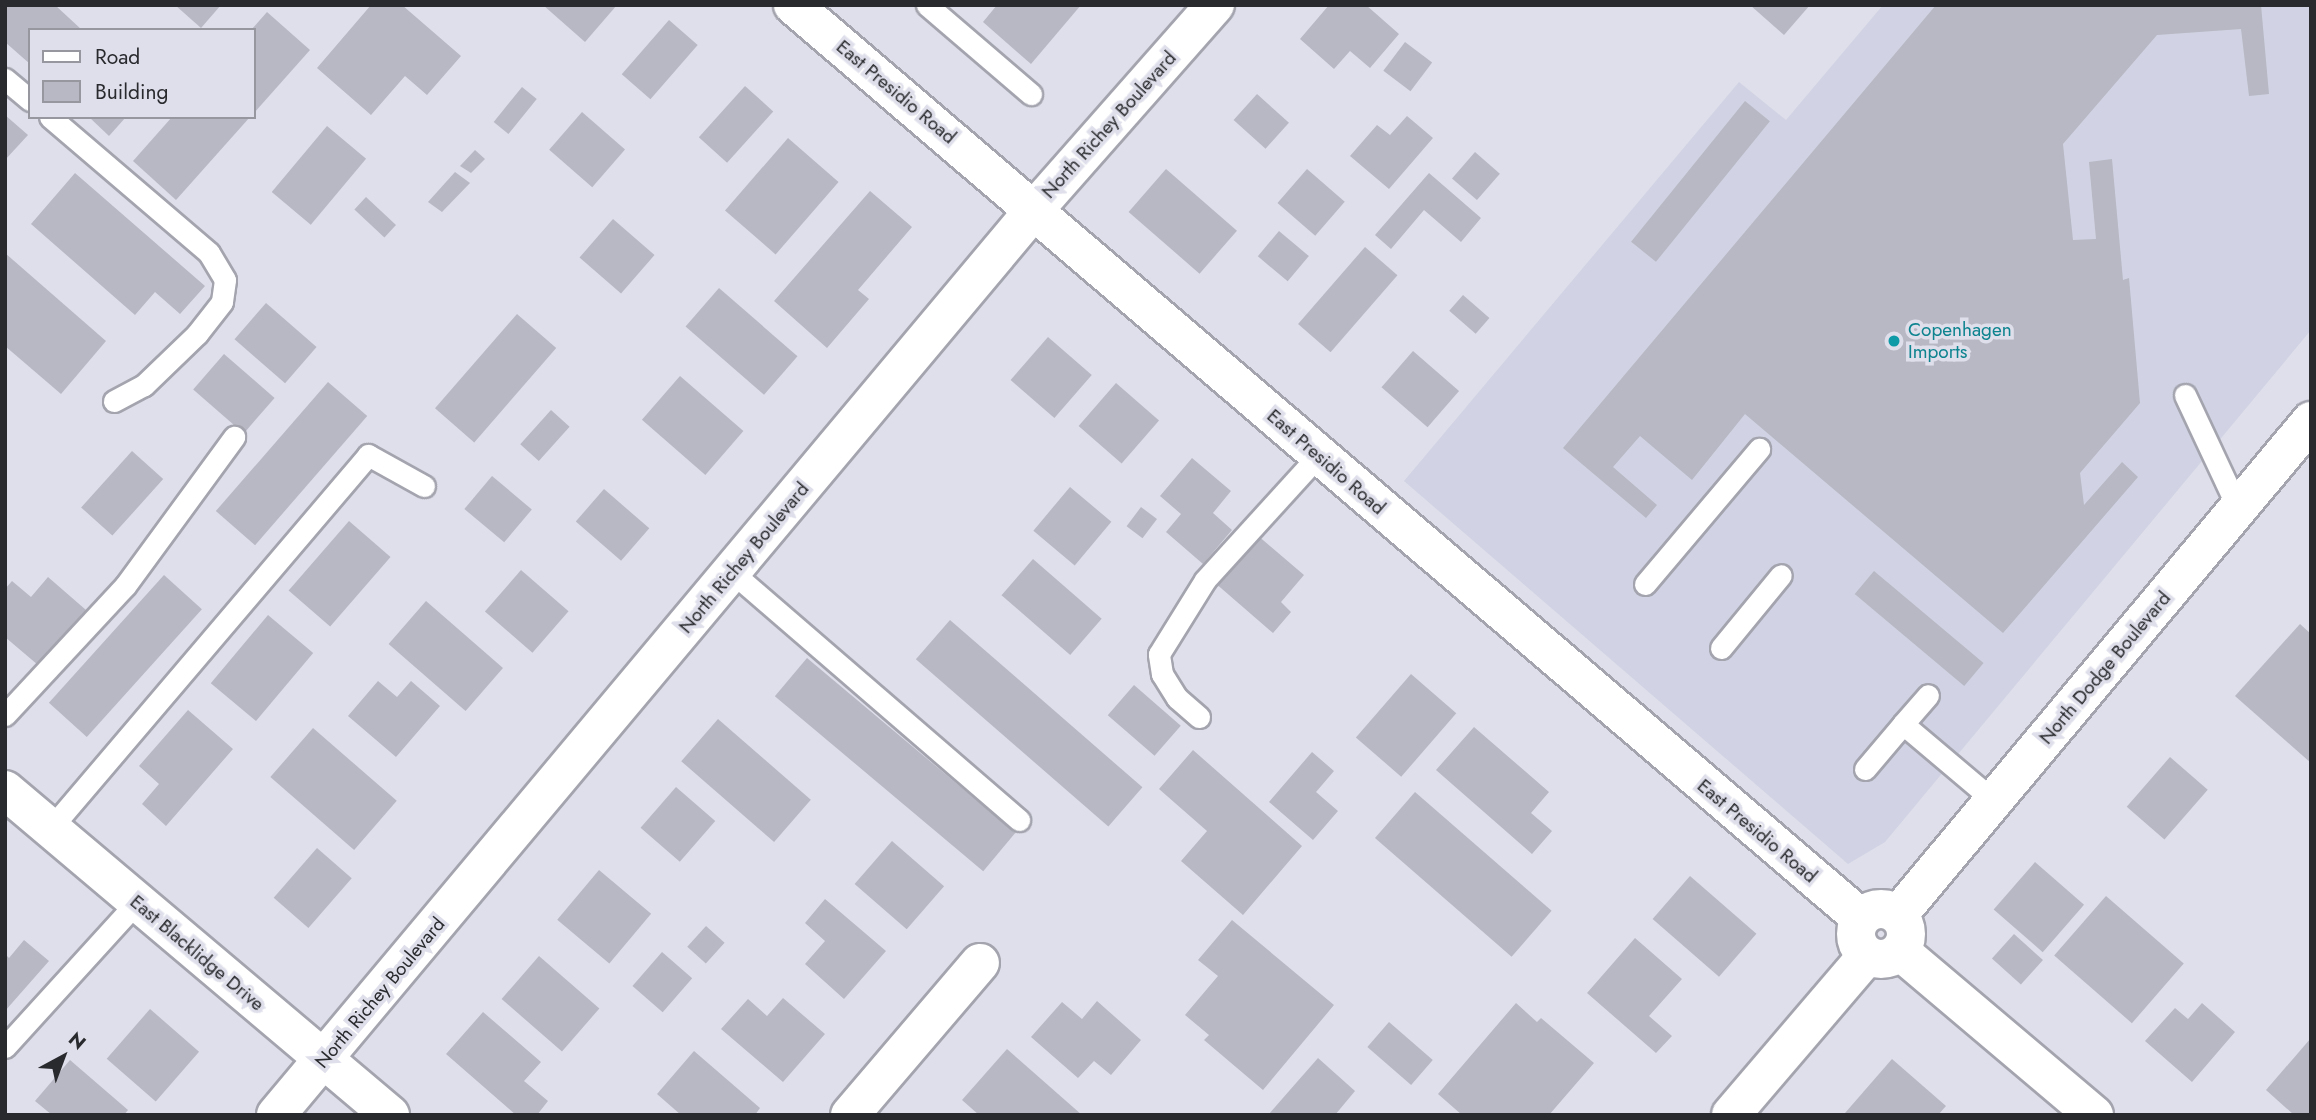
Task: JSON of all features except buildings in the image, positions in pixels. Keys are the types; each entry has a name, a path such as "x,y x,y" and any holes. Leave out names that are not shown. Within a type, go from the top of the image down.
{"street":[{"name":"East Presidio Road","path":"793,5 1035,209 1318,456 2094,1115"},
{"name":"North Richey Boulevard","path":"276,1115 733,573 1035,209 1215,5"},
{"name":"North Dodge Boulevard","path":"1731,1115 2311,421"},
{"name":"East Blacklidge Drive","path":"5,790 390,1115"},
{"path":"850,1115 980,963"}],"lane":[{"path":"927,5 1031,94"},
{"path":"5,79 28,98"},
{"path":"52,119 209,253 225,280 222,302 197,334 144,385 114,401"},
{"path":"2185,395 2238,508"},
{"path":"5,715 125,586 233,437"},
{"path":"1645,584 1759,449"},
{"path":"50,828 368,455 424,486"},
{"path":"1199,718 1177,698 1162,674 1159,654 1205,580 1318,456"},
{"path":"733,573 1019,820"},
{"path":"1721,648 1781,575"},
{"path":"1865,769 1928,695"},
{"path":"1903,724 1994,802"},
{"path":"5,1047 137,902"}],"shaded area":[{"path":"1883,5 2311,5 2311,330 1885,842 1848,864 1404,481 1739,82 1786,120"}],"place":[{"name":"Copenhagen Imports","path":"1894,341"}]}
